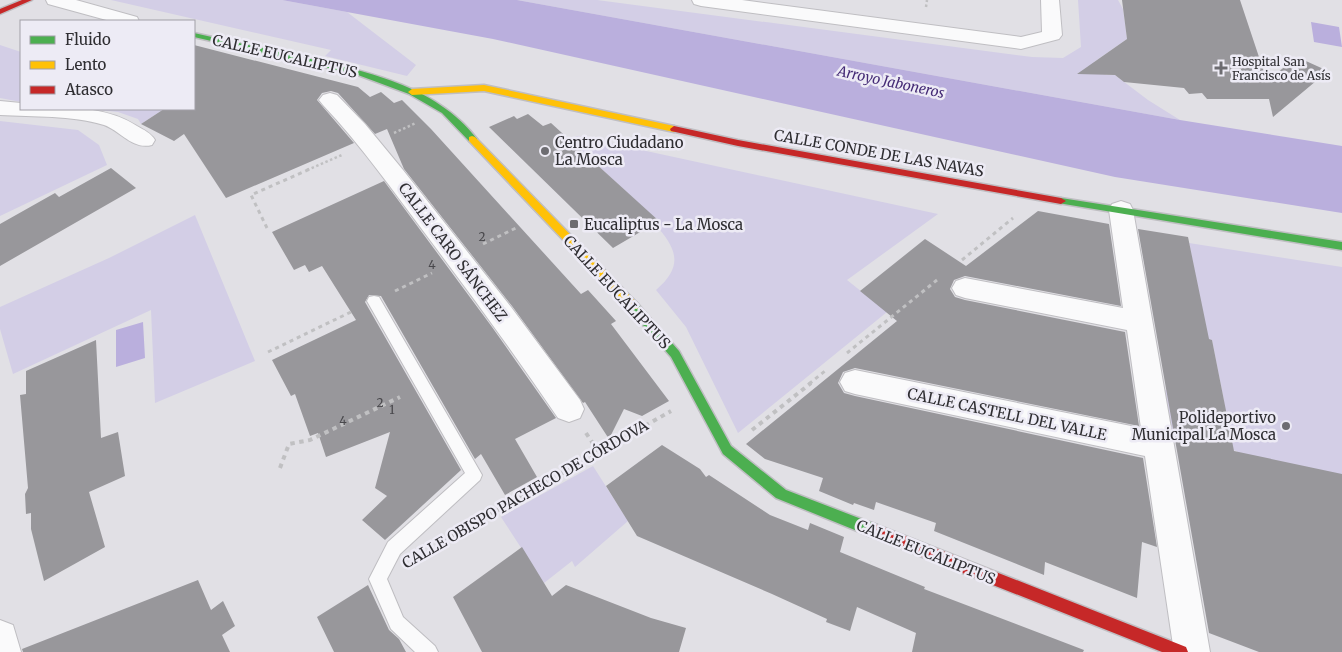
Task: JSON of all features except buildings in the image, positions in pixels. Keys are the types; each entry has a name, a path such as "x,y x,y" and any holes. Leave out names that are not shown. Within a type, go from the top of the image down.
{"main road":[{"path":"0,12 28,0"},
{"name":"CALLE EUCALIPTUS","path":"195,35 361,74 412,92 445,111 647,320 675,354 727,450 781,494 1181,652"},
{"name":"CALLE CONDE DE LAS NAVAS","path":"412,92 484,88 738,143 1039,197 1342,246"}],"street":[{"path":"55,0 126,20"},
{"path":"701,0 1021,44 1052,35 1050,0"},
{"name":"CALLE CARO SÁNCHEZ","path":"330,100 351,121 470,274 569,409"},
{"path":"0,108 20,109"},
{"path":"29,110 86,114 114,121 144,140"},
{"path":"1120,210 1192,652"},
{"path":"959,277 1139,322"},
{"name":"CALLE CASTELL DEL VALLE","path":"856,382 1158,446"},
{"path":"0,638 3,652"}],"lane":[{"path":"374,301 474,475 394,548 378,579 397,623 429,652"}],"path":[{"path":"267,228 251,195 422,121"},
{"path":"959,277 1039,197"},
{"path":"483,244 543,214"},
{"path":"268,352 434,272"},
{"path":"846,354 939,279"},
{"path":"750,432 831,366"},
{"path":"280,468 290,444 310,440 423,386"},
{"name":"CALLE OBISPO PACHECO DE CÓRDOVA","path":"438,544 672,410"}],"shaded area":[{"path":"111,0 282,0 347,12 416,65 407,76 325,56 331,50"},
{"path":"517,0 597,0 1032,57 1063,58 1081,47 1078,0 1118,0 1123,9 1127,39 1094,62 1106,75 1115,75 1148,100 1180,120"},
{"path":"0,45 20,52 20,102 0,98"},
{"path":"100,110 162,110 141,124 138,119 118,112"},
{"path":"0,121 78,130 99,145 107,165 0,216"},
{"path":"577,136 938,214 847,280 887,312 738,433 686,327 656,290 671,273 674,265 674,257 668,241 655,224 658,221 569,139"},
{"path":"195,215 255,361 155,403 151,310 13,374 0,329 0,307 109,258"},
{"name":"Polideportivo Municipal La Mosca","path":"1189,243 1342,267 1342,652 1251,514 1237,451 1174,441 1165,390 1224,401 1212,340 1208,339"},
{"path":"593,466 628,521 575,567 572,561 544,583 501,517"}],"water":[{"name":"Arroyo Jaboneros","path":"282,0 517,0 1180,120 1342,146 1342,213 1115,177 493,39"},
{"path":"1311,22 1339,27 1342,47 1314,42"},
{"path":"143,322 145,358 116,367 116,330"}],"traffic: fast":[{"path":"195,35 361,73 412,92 445,111 472,139"},
{"path":"1061,201 1342,246"},
{"path":"633,306 675,354 727,450 781,494 872,530"}],"traffic: slow":[{"path":"412,92 484,88 674,129"},
{"path":"472,139 633,306"}],"traffic: jam":[{"path":"0,12 28,0"},
{"path":"674,129 738,143 1061,201"},
{"path":"872,530 1181,652"}],"place":[{"name":"Hospital San Francisco de Asís","path":"1221,68"},
{"name":"Centro Ciudadano La Mosca","path":"545,151"},
{"name":"Eucaliptus - La Mosca","path":"574,224"},
{"name":"Polideportivo Municipal La Mosca","path":"1286,426"}]}
